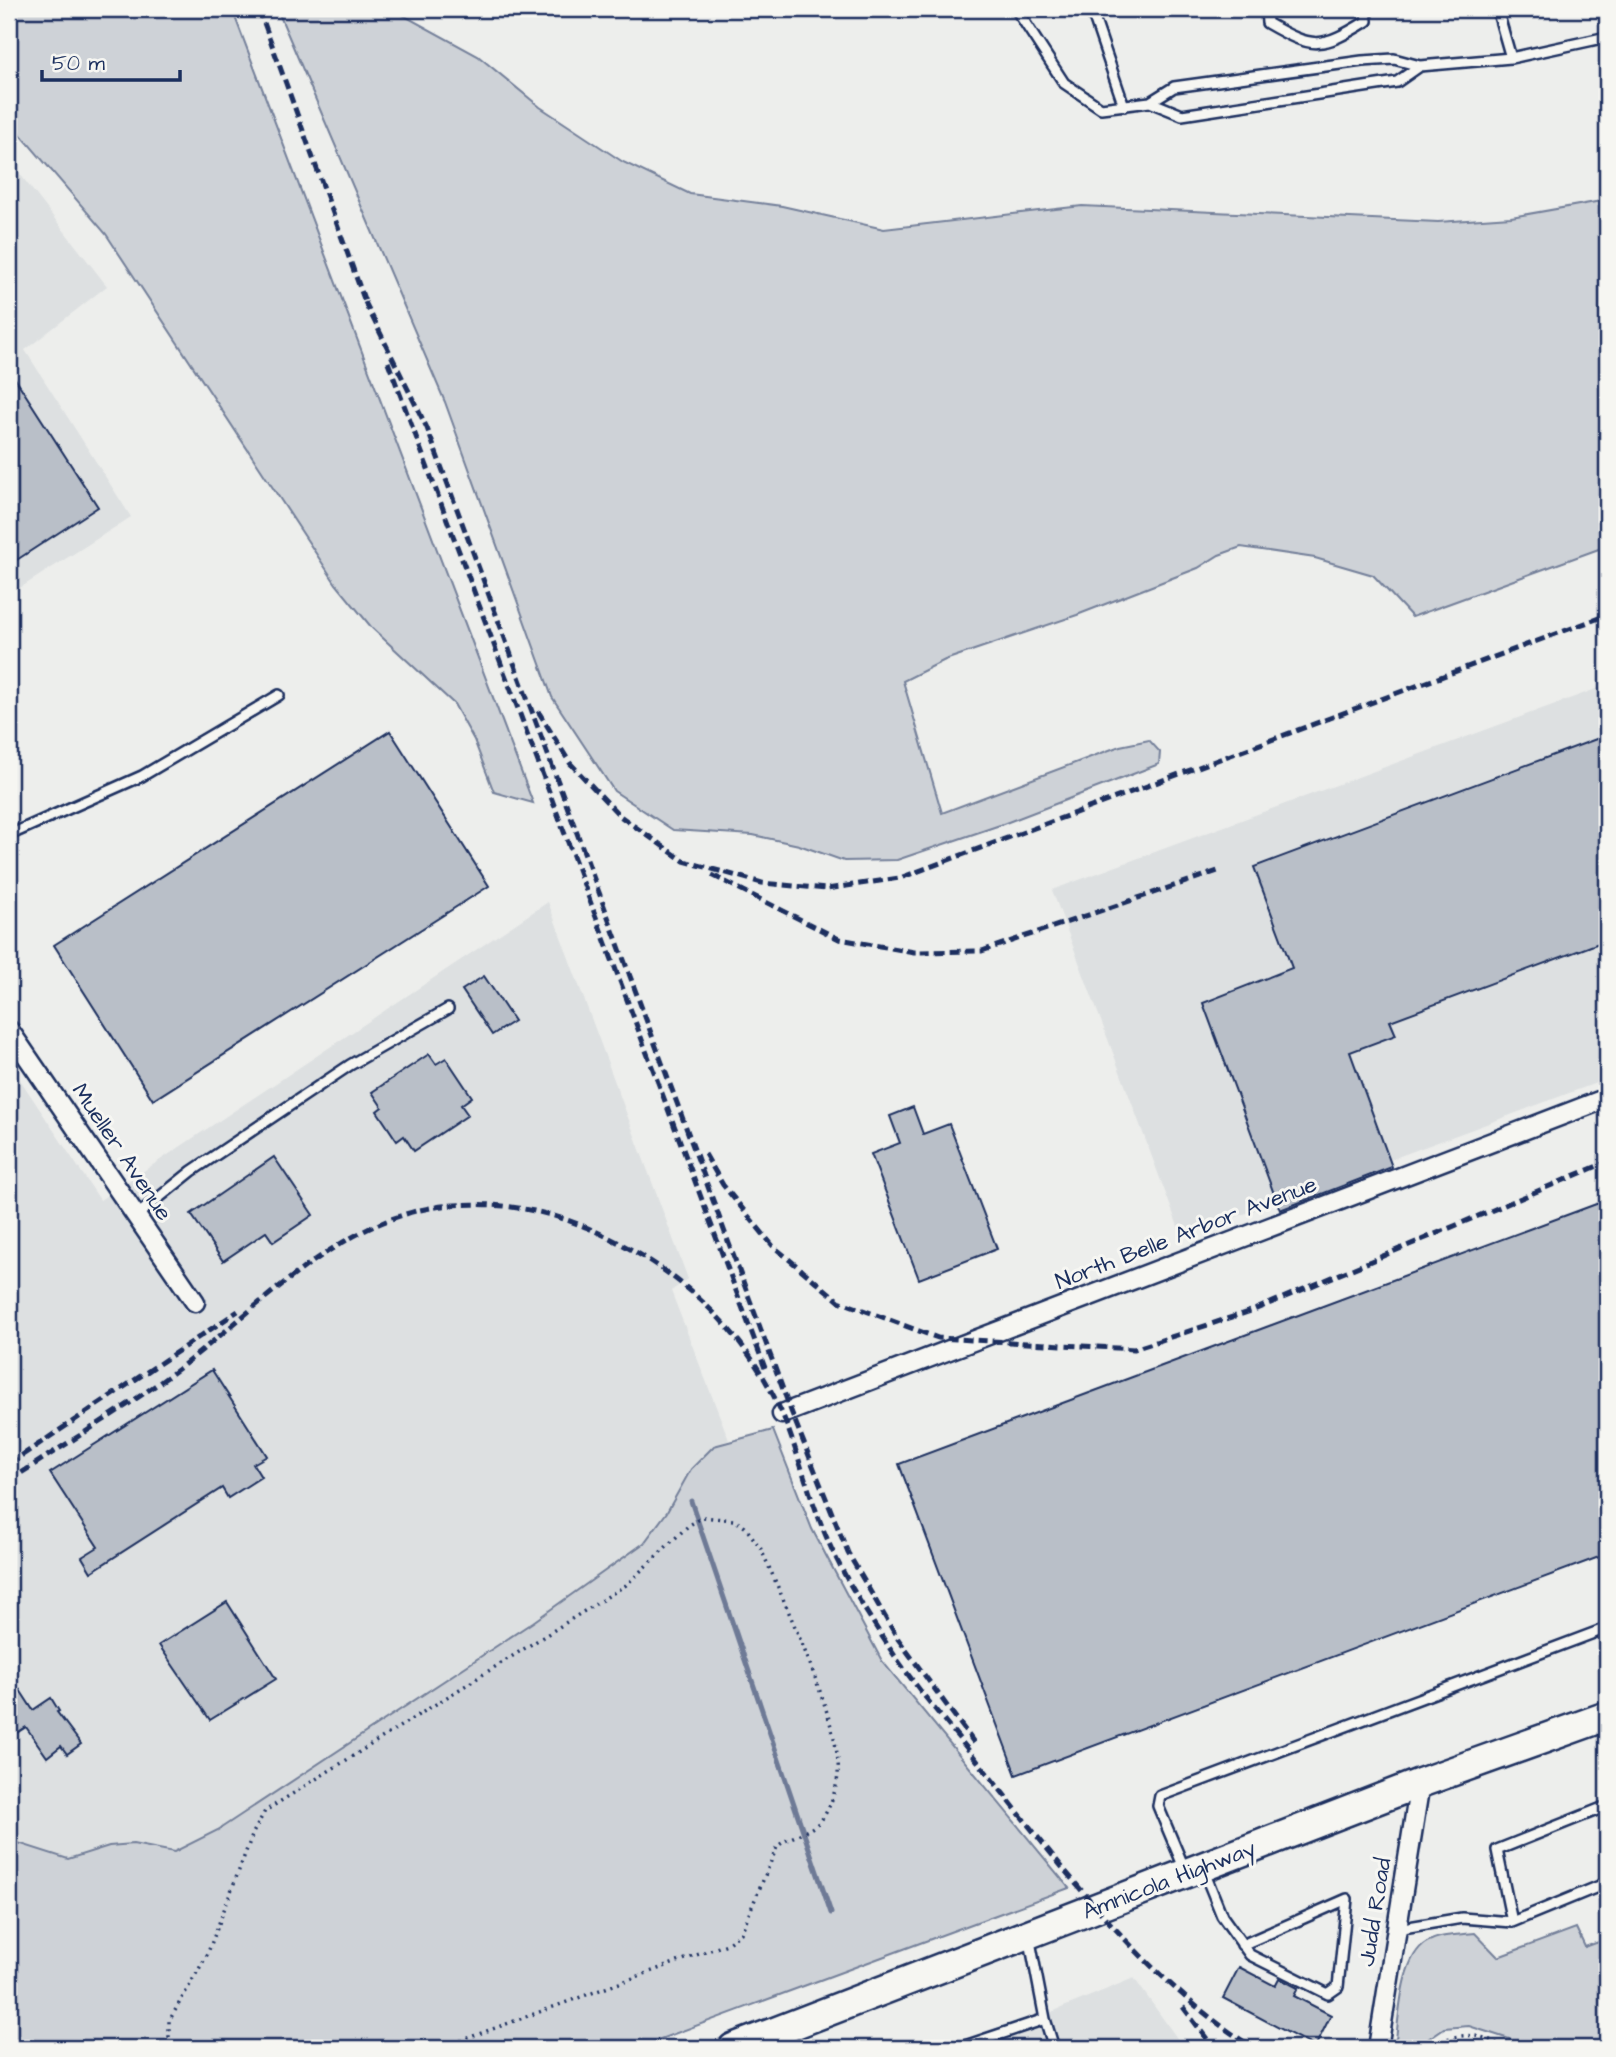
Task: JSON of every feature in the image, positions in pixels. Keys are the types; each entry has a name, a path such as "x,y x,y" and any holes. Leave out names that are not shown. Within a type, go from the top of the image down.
{"main road":[{"name":"Amnicola Highway","path":"733,2048 1420,1783 1607,1716"}],"street":[{"name":"Mueller Avenue","path":"9,1030 195,1302"},
{"name":"North Belle Arbor Avenue","path":"782,1414 1607,1098"},
{"name":"Judd Road","path":"1378,2048 1420,1783"}],"lane":[{"path":"1016,9 1064,83 1101,108 1150,103 1174,87 1362,61 1394,59 1420,66 1511,58 1607,37"},
{"path":"1094,9 1124,106"},
{"path":"1266,9 1267,23 1299,41 1333,42 1367,21 1366,9"},
{"path":"1497,9 1511,58"},
{"path":"1150,103 1182,115 1396,82 1420,66"},
{"path":"9,835 142,775 279,695"},
{"path":"136,1216 192,1171 350,1065 448,1009"},
{"path":"1242,1945 1347,1899 1339,1987 1328,1994 1250,1955 1242,1945 1222,1916 1194,1871 1158,1805 1160,1796 1607,1628"},
{"path":"1511,1922 1497,1850 1607,1806"},
{"path":"1397,1929 1462,1918 1511,1922 1607,1883"},
{"path":"1028,1935 1045,2019 1054,2048"},
{"path":"958,2048 1045,2019"}],"path":[{"path":"178,2048 169,2037 169,2021 207,1955 253,1833 265,1811 626,1585 688,1527 703,1517 734,1520 760,1547 826,1712 838,1773 829,1807 821,1821 777,1847 741,1933 727,1944 440,2048"},
{"path":"1429,2048 1441,2040 1469,2035 1496,2042 1503,2048"}],"shaded area":[{"path":"9,9 232,9 533,803 494,792 474,740 454,704 372,628 336,584 106,234 9,121"},
{"path":"277,9 392,9 478,56 540,107 623,162 690,194 782,206 884,229 1082,206 1438,222 1511,217 1607,200 1607,546 1412,617 1373,575 1315,558 1241,547 1219,555 1198,568 1077,615 945,660 903,681 942,813 1120,746 1149,740 1160,752 1159,764 1003,824 897,860 844,861 799,845 753,835 673,830 614,791 552,697 445,402"},
{"path":"9,160 107,286 25,350 131,517 9,595"},
{"path":"1607,685 1607,1079 1182,1237 1052,890"},
{"path":"548,902 688,1279 671,1291 729,1440 714,1446 691,1469 667,1512 644,1543 533,1622 218,1830 174,1852 133,1844 109,1846 68,1859 9,1840 9,1063 100,1200"},
{"path":"773,1430 812,1529 882,1661 1069,1888 636,2048 20,2048 9,2033 9,1840 68,1859 109,1846 133,1844 174,1852 218,1830 533,1622 644,1543 667,1512 691,1469 714,1446"},
{"path":"1576,1928 1585,1947 1607,1939 1607,2048 1520,2048 1509,2039 1469,2026 1444,2028 1415,2048 1395,2048 1406,1975 1418,1950 1427,1942 1444,1936 1475,1933 1498,1957"},
{"path":"1134,1978 1184,2048 964,2048"}],"building":[{"path":"9,369 98,507 9,565"},
{"path":"390,731 489,886 153,1100 54,945"},
{"path":"1607,735 1607,940 1390,1021 1396,1035 1350,1052 1392,1167 1280,1210 1203,1003 1292,968 1254,867"},
{"path":"484,976 514,1021 492,1035 462,990"},
{"path":"429,1054 436,1064 446,1058 472,1097 461,1105 468,1115 414,1151 404,1136 397,1141 377,1111 382,1107 372,1092"},
{"path":"913,1107 923,1134 949,1124 997,1249 919,1279 871,1154 900,1143 890,1116"},
{"path":"274,1157 313,1215 273,1242 266,1232 223,1261 191,1214"},
{"path":"1607,1200 1607,1554 1016,1775 899,1464"},
{"path":"212,1370 267,1456 253,1464 261,1477 228,1498 222,1488 91,1572 82,1557 98,1547 50,1473"},
{"path":"227,1602 276,1679 210,1720 159,1645"},
{"path":"20,1690 33,1710 51,1698 59,1711 57,1712 81,1744 67,1754 61,1746 47,1757 26,1727 9,1738 9,1697"},
{"path":"1239,1967 1275,1986 1279,1978 1298,1988 1294,1996 1331,2015 1315,2047 1223,1998"}],"waterway":[{"path":"691,1501 831,1913"}],"railway":[{"path":"259,9 368,310"},
{"path":"365,302 427,428 791,1411 848,1553 898,1639 975,1744"},
{"path":"388,362 765,1368"},
{"path":"538,711 570,763 620,816 684,861 762,883 827,889 900,878 1607,615"},
{"path":"712,875 839,939 914,952 982,951 1221,870"},
{"path":"705,1154 723,1185 773,1246 839,1301 938,1338 1134,1349 1254,1310 1607,1162"},
{"path":"9,1481 163,1380 314,1261 380,1224 416,1211 481,1204 525,1209 588,1228 620,1243 679,1281 705,1304 750,1356 784,1418 821,1524 841,1569 908,1675 1109,1922 1177,1990 1214,2021 1254,2048"},
{"path":"9,1464 238,1311"},
{"path":"1183,2007 1214,2048"}]}
